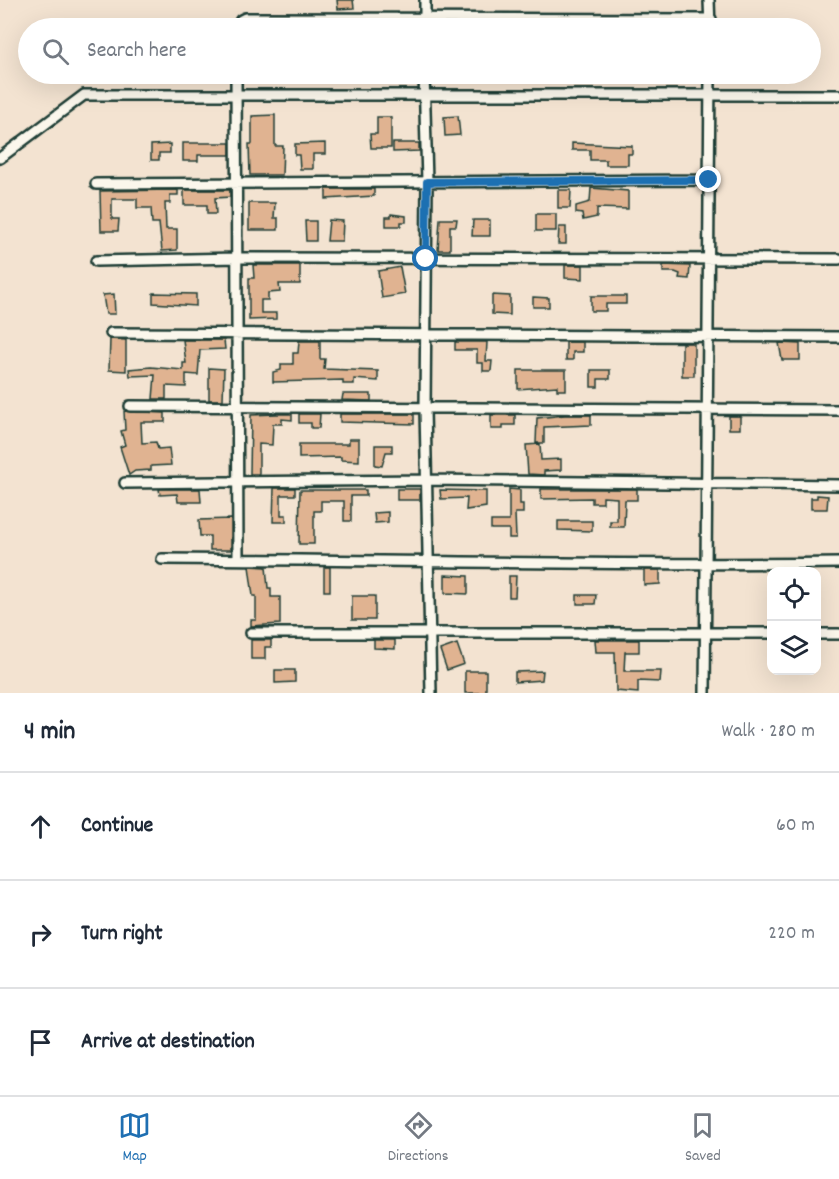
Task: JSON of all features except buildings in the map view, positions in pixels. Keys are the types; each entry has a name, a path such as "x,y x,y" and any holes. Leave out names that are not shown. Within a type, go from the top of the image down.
{"street":[{"path":"425,0 425,18"},
{"path":"709,0 710,18"},
{"path":"236,84 238,559"},
{"path":"424,84 427,182 425,409 431,693"},
{"path":"705,693 710,84"},
{"path":"0,158 84,95 839,95"},
{"path":"96,184 709,180"},
{"path":"96,261 237,258 839,259"},
{"path":"111,333 839,337"},
{"path":"130,406 839,410"},
{"path":"125,483 426,480 839,485"},
{"path":"162,559 428,560 706,565 839,563"},
{"path":"251,633 767,633"},
{"path":"821,634 839,634"}],"route":[{"path":"426,259 427,182 709,180"}]}
